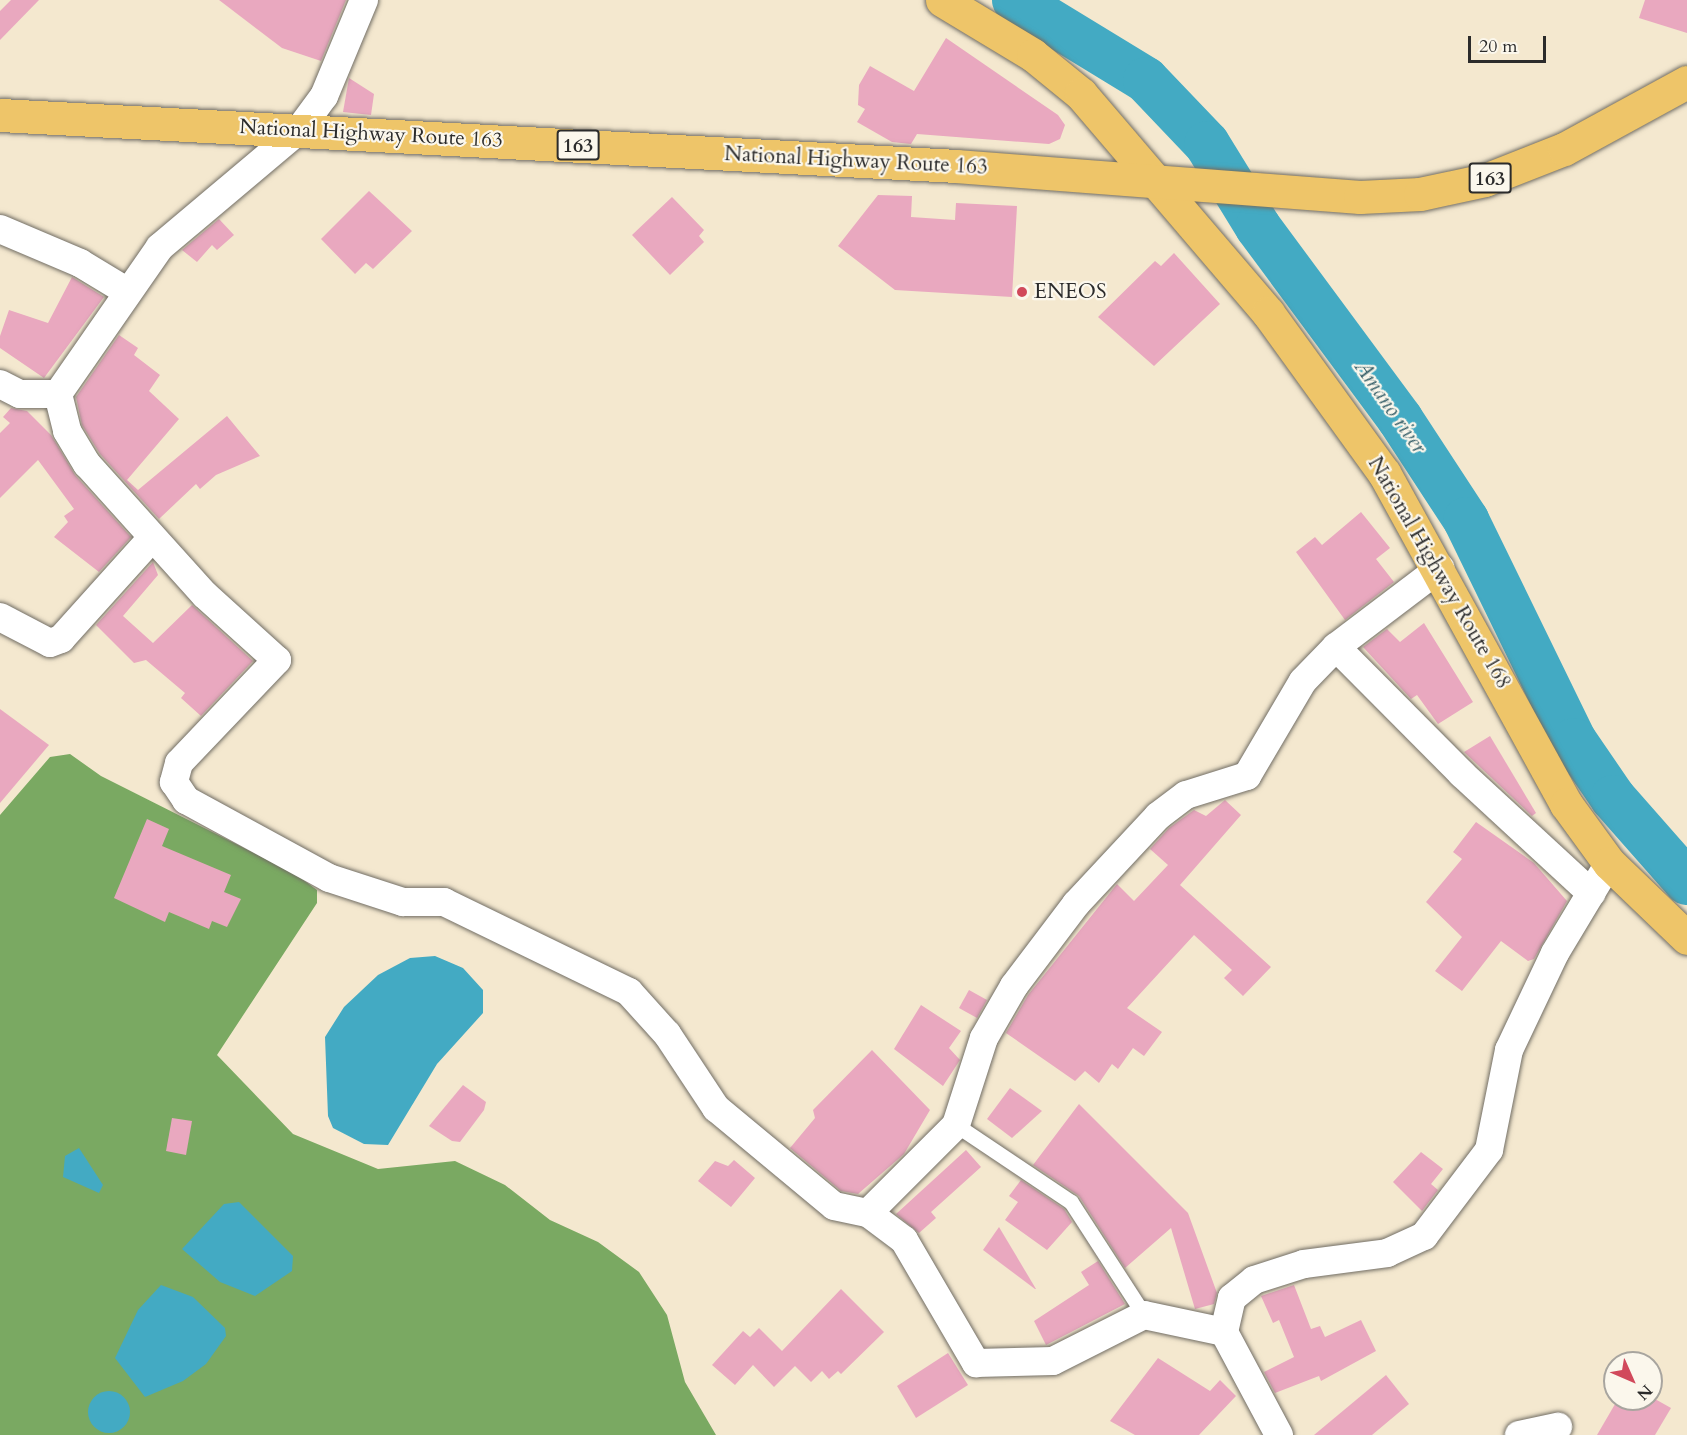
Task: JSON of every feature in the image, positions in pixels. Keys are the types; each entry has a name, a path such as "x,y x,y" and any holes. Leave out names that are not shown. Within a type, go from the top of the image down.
{"highway":[{"name":"National Highway Route 168","path":"942,0 1033,55 1081,94 1317,375 1440,568 1566,804 1609,863 1687,938"},
{"name":"National Highway Route 163","path":"0,115 299,130 1155,180 1274,190 1420,194 1485,180 1564,149 1687,82"}],"street":[{"path":"364,0 324,96 299,130 189,219 128,292 58,394 67,431 87,464 151,539 277,660 179,763 174,782 186,800 329,878 403,902 444,902 628,992 667,1034 716,1108 834,1206 868,1214 904,1240 976,1363 1053,1361 1144,1315 1224,1332"},
{"path":"0,230 80,263 128,292"},
{"path":"0,384 20,394 58,394"},
{"path":"0,617 50,643 60,639 151,539"},
{"path":"868,1214 956,1125 984,1038 1052,931 1158,816 1186,795 1247,776 1303,681 1336,647 1440,568"},
{"path":"1336,647 1462,774 1592,893"},
{"path":"1279,1435 1224,1332 1232,1298 1254,1280 1304,1264 1387,1253 1424,1236 1489,1150 1509,1050 1609,863"},
{"path":"1519,1435 1558,1426"}],"lane":[{"path":"956,1125 1071,1202 1144,1315"}],"green space":[{"path":"70,754 101,776 294,873 317,890 317,903 217,1055 293,1134 378,1169 455,1161 505,1185 550,1220 598,1242 639,1272 667,1315 685,1382 716,1435 0,1435 0,815 50,757"}],"water":[{"path":"435,956 463,968 483,990 483,1013 437,1064 388,1145 364,1144 333,1128 328,1116 325,1037 344,1007 378,975 410,958"},
{"path":"79,1148 103,1185 99,1193 63,1177 65,1156"},
{"path":"239,1202 293,1256 292,1271 255,1296 220,1282 182,1249 224,1204"},
{"path":"161,1285 193,1297 225,1328 226,1336 206,1364 183,1381 145,1397 115,1358 138,1310"},
{"path":"109,1391 124,1397 130,1412 124,1427 109,1433 94,1427 88,1412 94,1397"}],"building":[{"path":"11,0 39,0 0,40 0,11"},
{"path":"219,0 346,0 321,61 282,48"},
{"path":"1645,0 1687,0 1687,33 1639,18"},
{"path":"946,38 1058,115 1065,125 1060,139 1049,144 917,134 911,144 892,142 857,122 865,109 858,105 859,85 870,66 914,91"},
{"path":"349,78 374,94 371,115 343,112"},
{"path":"369,191 412,231 373,269 366,263 355,274 321,239"},
{"path":"878,195 912,196 911,217 955,220 956,203 1017,206 1012,297 895,290 838,246"},
{"path":"672,197 704,230 699,236 704,242 670,275 632,235"},
{"path":"219,219 234,235 217,250 212,245 197,262 182,250"},
{"path":"1174,253 1220,304 1154,366 1098,317 1155,261 1161,266"},
{"path":"72,277 104,297 44,378 0,348 0,336 9,310 48,323"},
{"path":"119,335 138,348 134,355 160,375 149,391 179,419 127,480 138,490 227,416 260,456 216,475 200,489 196,484 159,519 100,454 82,425 76,397"},
{"path":"11,408 27,411 51,435 75,475 131,537 99,572 54,537 68,522 64,516 74,509 38,460 0,498 0,433 10,423 3,417"},
{"path":"1361,512 1390,548 1376,559 1394,582 1345,620 1296,552 1315,537 1322,545"},
{"path":"153,562 158,575 123,616 153,643 192,605 253,661 201,716 181,698 185,693 146,660 134,663 96,625"},
{"path":"1424,623 1473,702 1438,724 1417,695 1411,699 1363,647 1387,629 1400,642"},
{"path":"0,709 49,745 0,803"},
{"path":"1490,736 1536,813 1532,816 1464,752"},
{"path":"1225,800 1241,815 1180,885 1271,967 1243,996 1224,978 1232,970 1194,935 1127,1008 1162,1032 1144,1056 1133,1048 1118,1069 1112,1064 1099,1083 1085,1071 1075,1081 1006,1033 1028,995 1117,884 1134,901 1168,865 1150,849 1169,828 1194,810 1206,816"},
{"path":"147,819 169,829 162,846 231,875 224,892 241,899 227,927 212,921 209,929 169,912 165,922 114,898"},
{"path":"1476,822 1534,863 1567,901 1534,959 1528,961 1501,941 1462,991 1435,971 1462,937 1426,902 1462,859 1453,852"},
{"path":"969,990 987,1000 977,1018 959,1008"},
{"path":"921,1005 961,1031 949,1048 960,1060 943,1086 894,1049"},
{"path":"872,1050 930,1110 904,1154 858,1194 841,1191 790,1148 815,1118 813,1110"},
{"path":"463,1085 486,1102 484,1110 460,1142 452,1141 429,1126"},
{"path":"1010,1088 1042,1111 1012,1138 987,1119"},
{"path":"1079,1104 1188,1213 1217,1293 1214,1304 1195,1309 1171,1228 1125,1268 1079,1196 1033,1165"},
{"path":"172,1118 192,1121 186,1155 166,1151"},
{"path":"966,1150 981,1167 931,1212 936,1218 919,1233 896,1214"},
{"path":"1421,1152 1443,1169 1431,1184 1438,1190 1422,1211 1393,1182"},
{"path":"734,1160 755,1178 731,1207 698,1181 715,1161 728,1166"},
{"path":"1021,1180 1064,1209 1072,1222 1047,1250 1005,1220 1018,1202 1009,1196"},
{"path":"999,1227 1036,1289 983,1250"},
{"path":"1098,1261 1125,1304 1046,1345 1034,1321 1089,1285 1081,1272"},
{"path":"1294,1285 1311,1329 1320,1326 1325,1337 1361,1320 1376,1351 1321,1381 1319,1376 1275,1393 1264,1372 1294,1357 1279,1320 1273,1323 1261,1296"},
{"path":"841,1289 884,1332 841,1374 838,1371 829,1379 822,1371 811,1382 795,1366 774,1387 753,1365 735,1385 712,1365 743,1331 750,1337 759,1328 782,1351"},
{"path":"948,1353 968,1385 916,1418 897,1386"},
{"path":"1158,1358 1210,1391 1220,1380 1236,1396 1199,1435 1135,1435 1110,1421"},
{"path":"1386,1375 1409,1404 1372,1435 1314,1435"},
{"path":"1663,1404 1671,1408 1655,1435 1597,1435 1611,1411 1663,1411"}],"waterway":[{"name":"Amano river","path":"1015,0 1146,80 1207,144 1258,227 1400,419 1466,520 1574,741 1613,798 1687,882"}],"place":[{"name":"ENEOS","path":"1022,292"}]}
